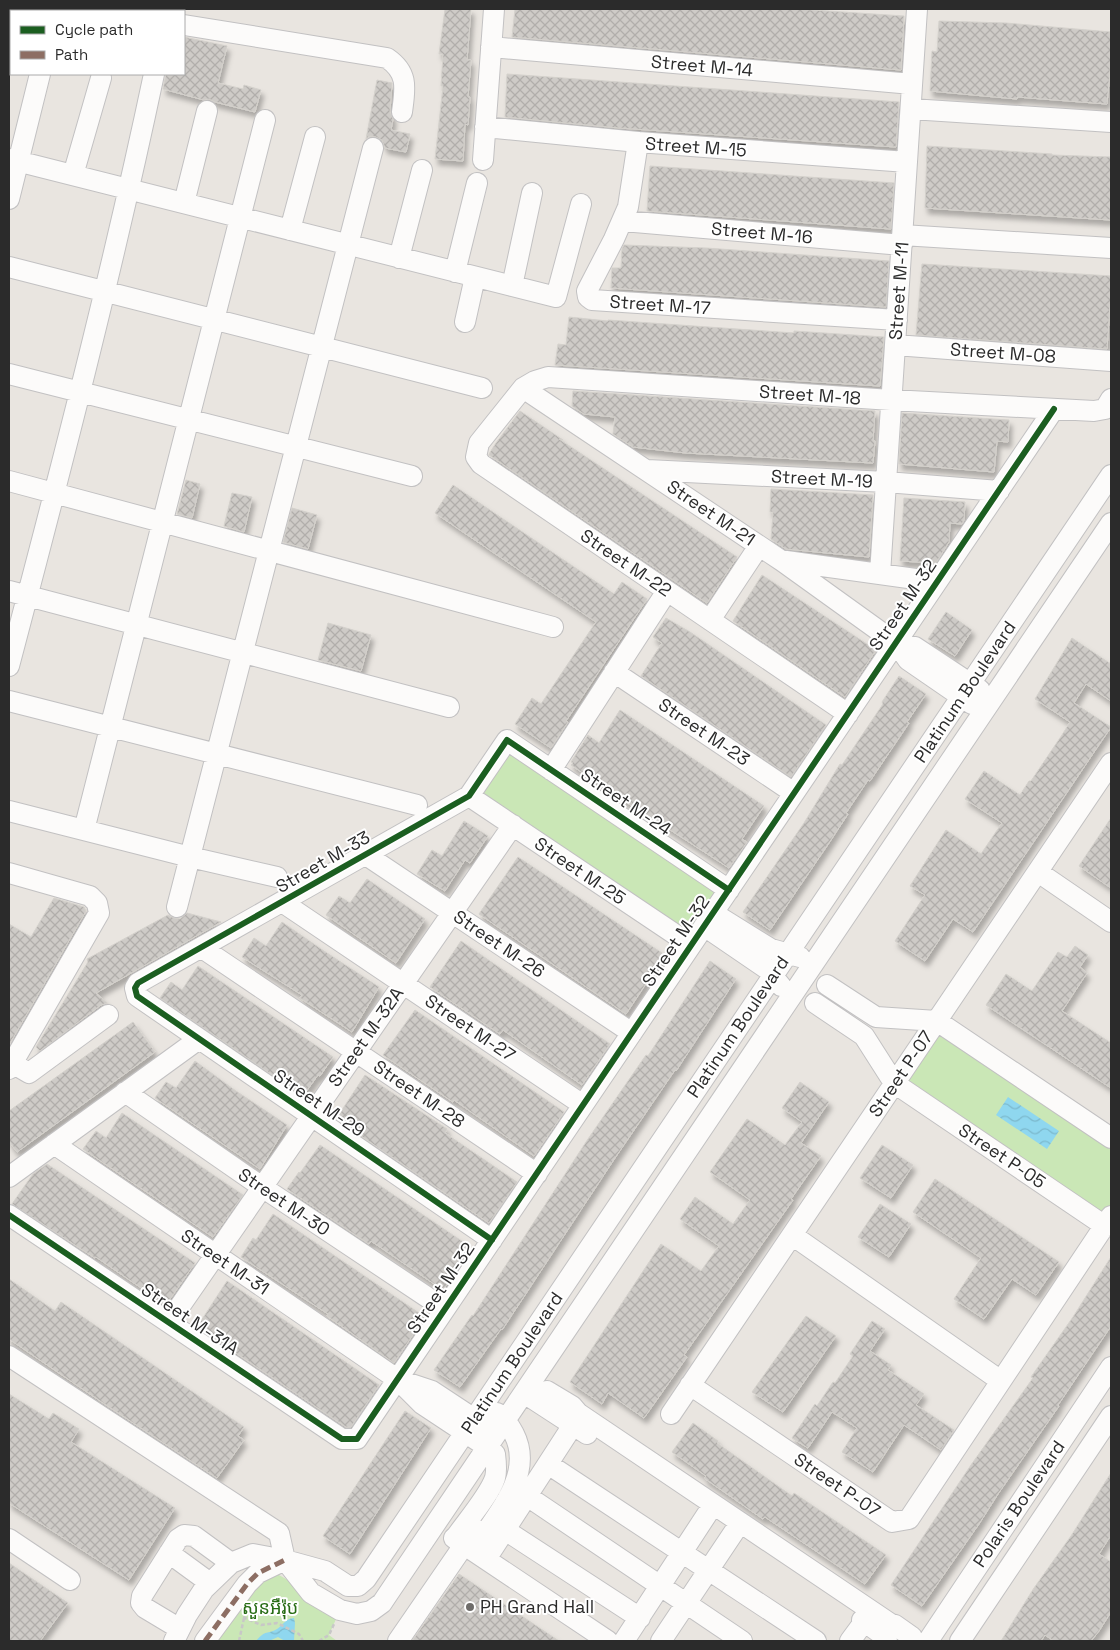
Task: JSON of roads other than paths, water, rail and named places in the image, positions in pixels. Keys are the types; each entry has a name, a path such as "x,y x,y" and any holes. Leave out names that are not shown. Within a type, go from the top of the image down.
{"street":[{"path":"483,160 494,9"},
{"name":"Street M-11","path":"880,574 918,9"},
{"path":"185,25 387,58 396,64 406,84 402,112"},
{"name":"Street M-14","path":"491,47 912,84"},
{"path":"9,199 13,160 40,75"},
{"path":"9,666 18,593 54,493 130,189 154,75"},
{"path":"73,175 102,78"},
{"path":"911,109 1111,122"},
{"path":"184,203 207,111"},
{"path":"84,830 264,120"},
{"name":"Street M-15","path":"485,127 638,142 907,162"},
{"path":"290,230 315,137"},
{"name":"Street M-17","path":"638,142 628,207 623,221 587,291 588,297 592,300 897,320"},
{"path":"177,907 373,148"},
{"path":"13,160 556,297 581,204"},
{"path":"400,258 422,170"},
{"path":"455,272 477,183"},
{"path":"512,286 532,193"},
{"name":"Street M-16","path":"623,221 902,240 1111,248"},
{"path":"9,266 482,388"},
{"path":"465,322 475,277"},
{"name":"Street M-08","path":"895,345 1111,361"},
{"path":"9,374 412,476"},
{"name":"Street M-18","path":"523,388 534,381 548,376 1054,410 1106,405"},
{"name":"Street M-21","path":"523,388 782,561 896,643 915,647 966,690 988,705"},
{"name":"Street M-22","path":"523,388 479,443 476,457 481,464 848,714"},
{"name":"Street M-32","path":"357,1439 1054,410"},
{"name":"Street M-19","path":"646,470 886,482 999,491"},
{"name":"Platinum Boulevard","path":"366,1579 1111,475"},
{"path":"9,481 553,627"},
{"name":"Platinum Boulevard","path":"285,1560 311,1593 340,1610 357,1614 371,1612 382,1603 388,1594 459,1542 492,1440 536,1392 790,998 1111,523"},
{"path":"710,620 759,546"},
{"path":"782,561 937,582"},
{"path":"551,770 667,591"},
{"path":"18,593 448,707"},
{"name":"Street M-23","path":"614,672 794,793"},
{"path":"9,701 417,805"},
{"name":"Street M-24","path":"507,740 729,890"},
{"name":"Street M-33","path":"135,988 138,984 469,796 507,740"},
{"name":"Street P-07","path":"671,1414 1111,763"},
{"name":"Street M-25","path":"469,796 691,945"},
{"path":"9,811 190,857 278,877"},
{"name":"Street M-32A","path":"169,1322 513,825"},
{"name":"Street M-26","path":"366,855 632,1032"},
{"path":"1038,872 1111,922"},
{"path":"9,873 90,896 97,903 99,913 10,1066 29,1073 108,1015"},
{"name":"Street M-27","path":"282,902 583,1105"},
{"path":"709,919 771,949 816,960 824,969 827,976 827,985 815,1003 801,1004 790,998 761,964 709,919"},
{"name":"Street M-28","path":"202,948 536,1174"},
{"path":"827,985 876,1017 937,1021 1111,1138"},
{"name":"Street M-29","path":"135,988 137,996 492,1240"},
{"path":"815,1003 864,1036 894,1083"},
{"path":"864,1036 876,1017"},
{"path":"9,1177 199,1039"},
{"name":"Street P-05","path":"894,1083 1109,1222"},
{"name":"Street M-30","path":"125,1092 262,1187 445,1309"},
{"name":"Street M-31","path":"54,1144 397,1380 422,1404 470,1425"},
{"name":"Street M-31A","path":"9,1215 342,1439 357,1439"},
{"name":"Street P-07","path":"690,1385 892,1522 909,1519 1109,1222"},
{"path":"792,1235 1001,1381"},
{"path":"9,1356 279,1533 285,1560"},
{"name":"Polaris Boulevard","path":"928,1641 1111,1367"},
{"path":"536,1392 569,1417 736,1528 889,1634"},
{"name":"Polaris Boulevard","path":"960,1641 1111,1416"},
{"path":"459,1542 505,1530 548,1464 569,1417"},
{"path":"470,1425 492,1440"},
{"path":"398,1641 459,1542 505,1482 508,1465 507,1447 492,1440 470,1425"},
{"path":"548,1464 816,1641"},
{"path":"527,1496 742,1641"},
{"path":"412,1510 608,1641"},
{"path":"624,1641 710,1511"},
{"path":"667,1639 686,1604 736,1528"},
{"path":"736,1528 864,1622 889,1634"},
{"path":"505,1530 640,1618"},
{"path":"231,1562 194,1536 184,1535 178,1539 169,1553 142,1596 141,1603 177,1635 210,1583 231,1562 252,1554 285,1560 325,1571 348,1586 358,1586 366,1579 388,1594"},
{"path":"9,1539 70,1580"},
{"path":"169,1553 210,1583"},
{"path":"205,1641 237,1613 247,1584 258,1573 285,1560"},
{"path":"850,1641 864,1622"},
{"path":"889,1634 895,1625 912,1637 912,1641"}],"water":[{"path":"1008,1097 1059,1131 1047,1149 996,1115"},
{"path":"294,1618 294,1641 285,1641 278,1637 269,1641 256,1641 262,1635 274,1631 286,1621"}],"place":[{"name":"PH Grand Hall","path":"470,1607"}],"park label":[{"name":"សួនអឺរ៉ុប","path":"270,1608"}]}
